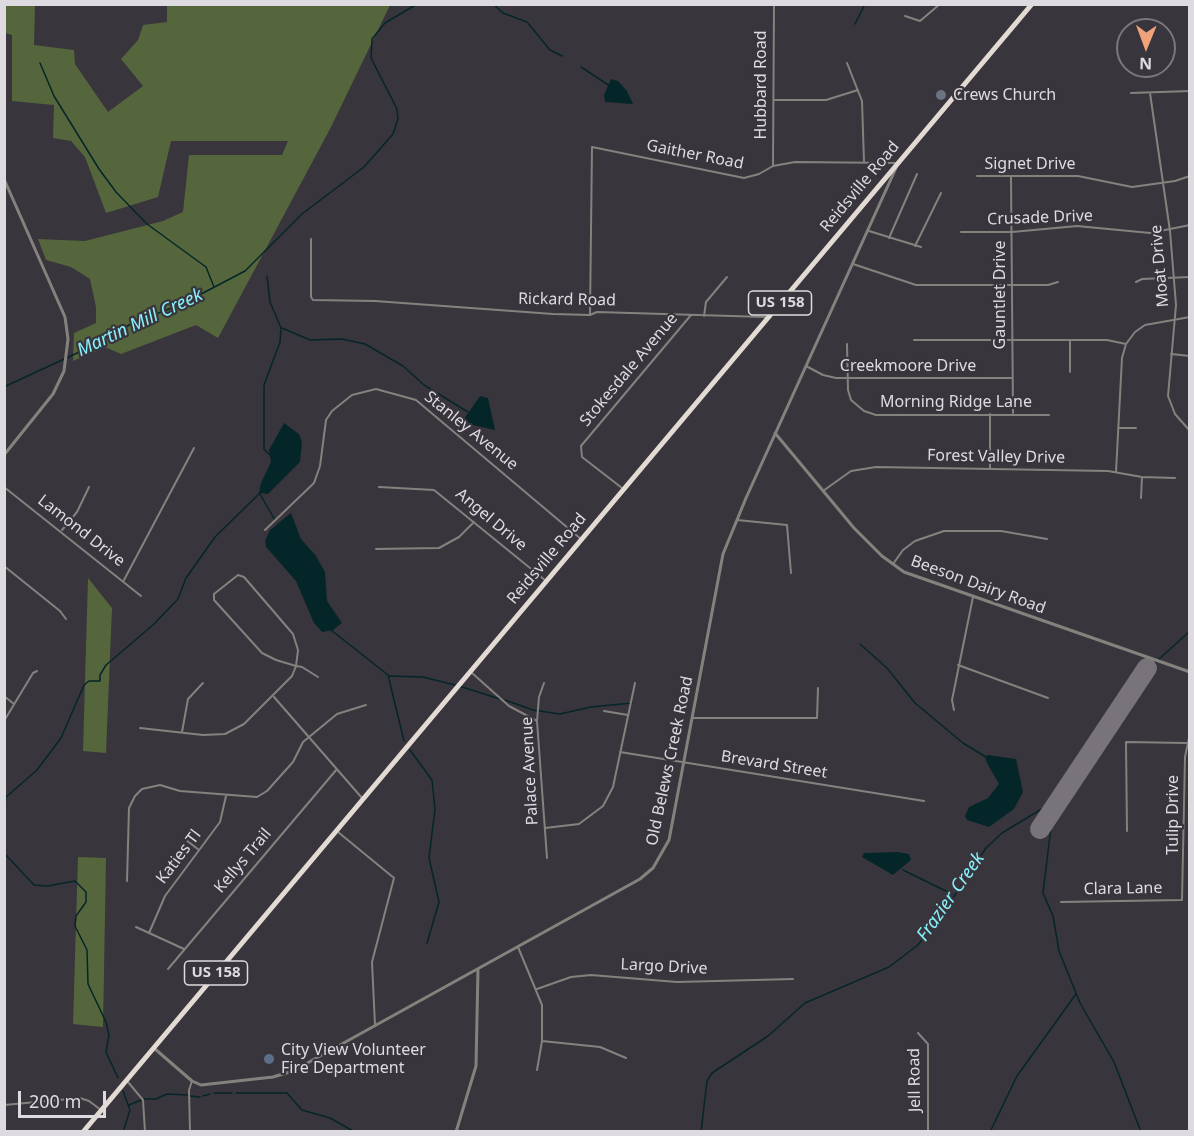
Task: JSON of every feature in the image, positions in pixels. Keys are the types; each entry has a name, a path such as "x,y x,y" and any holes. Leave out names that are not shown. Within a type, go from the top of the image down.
{"highway":[{"name":"Reidsville Road","path":"83,1131 1032,4"}],"street":[{"name":"Hubbard Road","path":"773,166 774,4"},
{"path":"905,16 920,21 940,4"},
{"path":"847,63 864,112 864,162"},
{"path":"774,100 826,100 858,90"},
{"path":"1131,93 1190,91"},
{"name":"Moat Drive","path":"1150,93 1170,231 1174,279 1176,319 1167,382 1169,401 1178,419 1190,431"},
{"name":"Gaither Road","path":"590,315 592,147 735,178 752,177 773,166 795,162 898,163"},
{"name":"Old Belews Creek Road","path":"192,1081 207,1085 288,1072 640,879 653,868 669,840 723,554 775,433 854,264 898,163"},
{"path":"889,238 917,174"},
{"name":"Signet Drive","path":"977,176 1078,176 1132,187 1163,183 1190,176"},
{"name":"Gauntlet Drive","path":"1011,176 1012,414"},
{"path":"4,178 64,313 68,339 64,371 53,394 4,455"},
{"path":"915,246 941,193"},
{"name":"Crusade Drive","path":"961,232 1012,232 1077,226 1136,232 1170,231 1190,225"},
{"path":"869,231 921,247"},
{"name":"Rickard Road","path":"311,239 311,297 313,300 366,301 590,315 597,312 768,317"},
{"path":"854,264 916,285 1012,286 1048,285 1058,282"},
{"path":"704,316 706,302 728,277"},
{"path":"1136,282 1142,279 1190,277"},
{"name":"Stokesdale Avenue","path":"623,489 582,458 580,446 691,315"},
{"path":"1116,472 1122,358 1126,344 1135,332 1145,326 1190,317"},
{"path":"914,340 1101,339 1126,344"},
{"path":"1070,340 1070,372"},
{"name":"Morning Ridge Lane","path":"847,344 847,377 851,400 864,411 876,415 1049,415"},
{"path":"1171,354 1190,356"},
{"name":"Creekmoore Drive","path":"806,366 823,375 847,377 1012,378"},
{"name":"Stanley Avenue","path":"265,530 314,483 320,466 326,420 332,411 352,395 376,388 416,400 581,539"},
{"path":"990,414 990,469"},
{"path":"1118,428 1136,428"},
{"name":"Beeson Dairy Road","path":"775,433 854,528 893,564 924,581 1190,672"},
{"path":"124,580 194,448"},
{"name":"Forest Valley Drive","path":"824,491 842,476 860,468 1116,472 1142,477 1175,478"},
{"path":"1141,498 1142,477"},
{"name":"Lamond Drive","path":"4,487 124,580 141,596"},
{"path":"61,531 77,512 89,487"},
{"name":"Angel Drive","path":"380,488 434,490 546,581"},
{"path":"737,520 787,525 791,573"},
{"path":"376,549 439,548 459,537 474,522"},
{"path":"893,564 903,550 915,541 944,531 1001,531 1047,539"},
{"path":"4,566 60,611 66,619"},
{"path":"140,728 225,734 244,724 274,696 296,666 298,650 292,634 244,577 238,575 214,594 219,607 262,653 296,666 318,677"},
{"path":"954,710 952,700 973,597"},
{"path":"958,665 1048,698"},
{"path":"4,721 33,673 37,671"},
{"path":"470,671 509,706 537,721"},
{"path":"182,732 188,699 203,683"},
{"name":"Palace Avenue","path":"544,683 539,697 537,721 547,858"},
{"path":"545,828 579,824 600,811 613,787 635,683"},
{"path":"692,718 817,718 819,688"},
{"path":"4,696 14,704"},
{"path":"274,696 362,798"},
{"path":"127,881 129,812 138,792 157,785 180,791 249,798 264,793 292,762 301,745 309,737 338,714 366,705"},
{"path":"604,711 628,716"},
{"name":"Tulip Drive","path":"1182,898 1186,743 1190,733"},
{"path":"1127,831 1126,742 1186,743"},
{"name":"Brevard Street","path":"620,753 924,801"},
{"name":"Kellys Trail","path":"168,969 337,768"},
{"name":"Katies Tl","path":"149,933 165,896 222,818 226,796"},
{"path":"336,830 394,878 372,962 375,1026"},
{"path":"186,840 199,850"},
{"name":"Clara Lane","path":"1061,902 1182,900 1182,898"},
{"path":"136,927 184,949"},
{"path":"518,947 537,989 544,1022 537,1070"},
{"path":"456,1131 476,1066 478,969"},
{"name":"Largo Drive","path":"537,989 571,977 591,975 677,982 793,980"},
{"name":"Jell Road","path":"918,1033 928,1044 928,1131"},
{"path":"542,1041 584,1044 626,1058"},
{"path":"153,1048 192,1081 189,1090 190,1131"},
{"path":"126,1080 144,1100 145,1131"},
{"path":"4,1105 80,1098 89,1101 101,1110"}],"green space":[{"path":"5,4 35,5 34,45 74,50 75,64 108,112 143,86 121,59 138,40 143,25 167,22 167,5 390,5 330,129 218,338 196,325 121,354 105,347 73,361 74,333 96,323 96,307 90,279 71,267 46,260 38,239 85,241 163,221 183,212 189,155 282,155 288,141 171,141 158,197 106,213 85,157 71,141 53,138 54,105 12,101 12,35 5,33"},
{"path":"88,578 112,608 106,753 83,751"},
{"path":"78,857 106,858 103,1027 73,1024"}],"shaded area":[{"path":"611,79 618,81 627,91 633,104 605,102 604,95"},
{"path":"480,396 488,398 495,430 468,424 464,419"},
{"path":"284,423 299,434 302,442 300,462 268,494 259,493 271,462 269,450"},
{"path":"291,513 301,539 316,556 325,572 327,601 342,623 333,630 322,632 314,623 296,581 266,547 265,541 270,530"},
{"path":"988,755 1016,759 1023,792 1014,809 989,827 967,820 965,816 969,807 988,798 999,784 987,763 985,757"},
{"path":"864,853 909,854 911,860 893,875 862,857"}],"waterway":[{"name":"Martin Mill Creek","path":"4,387 90,347 131,324 184,303 245,271 302,214 364,167 393,134 398,119 397,109 371,58 372,39 385,23 417,4"},
{"path":"493,4 503,13 527,22 550,50 562,56"},
{"path":"855,24 865,4"},
{"path":"40,63 54,96 99,169 116,192 147,224 206,267 214,287"},
{"path":"581,67 610,86"},
{"path":"267,276 270,302 281,328 280,342 264,385 264,449 271,456"},
{"path":"282,328 310,340 342,339 365,344 403,366 424,385 468,412"},
{"path":"4,814 6,797 37,770 61,738 84,685 89,681 100,681 100,675 106,665 153,625 178,599 186,578 215,537 261,492"},
{"path":"260,494 275,520"},
{"path":"331,630 388,675 404,741"},
{"name":"Frazier Creek","path":"701,1132 707,1081 712,1073 768,1036 805,1003 889,967 918,945 943,913 986,848 1002,833 1065,792 1107,736 1136,680 1190,631"},
{"path":"860,644 887,668 915,703 963,743 986,757"},
{"path":"389,676 423,677 455,685"},
{"path":"459,686 500,699"},
{"path":"505,700 533,710 560,714 591,707 632,703"},
{"path":"410,750 432,780 435,809 429,858 439,902 427,943"},
{"path":"1054,802 1043,893 1053,916 1059,951 1080,1003 1114,1062 1141,1132"},
{"path":"4,853 34,885 47,886 75,881 86,892 86,902 76,916 75,926 87,950 88,984 106,1022 109,1035 106,1052 118,1078"},
{"path":"903,870 952,894"},
{"path":"990,1132 1017,1076 1076,994"},
{"path":"123,1091 130,1110 123,1132"},
{"path":"214,1093 232,1093"},
{"path":"236,1093 287,1093 302,1110 330,1118 355,1132"},
{"path":"144,1099 156,1099 167,1094 188,1095"},
{"path":"203,1096 210,1094"},
{"path":"190,1096 200,1097"},
{"path":"129,1105 141,1100"}],"runway":[{"path":"1040,829 1147,668"}],"place":[{"name":"Crews Church","path":"941,95"},
{"name":"City View Volunteer Fire Department","path":"269,1059"}]}
